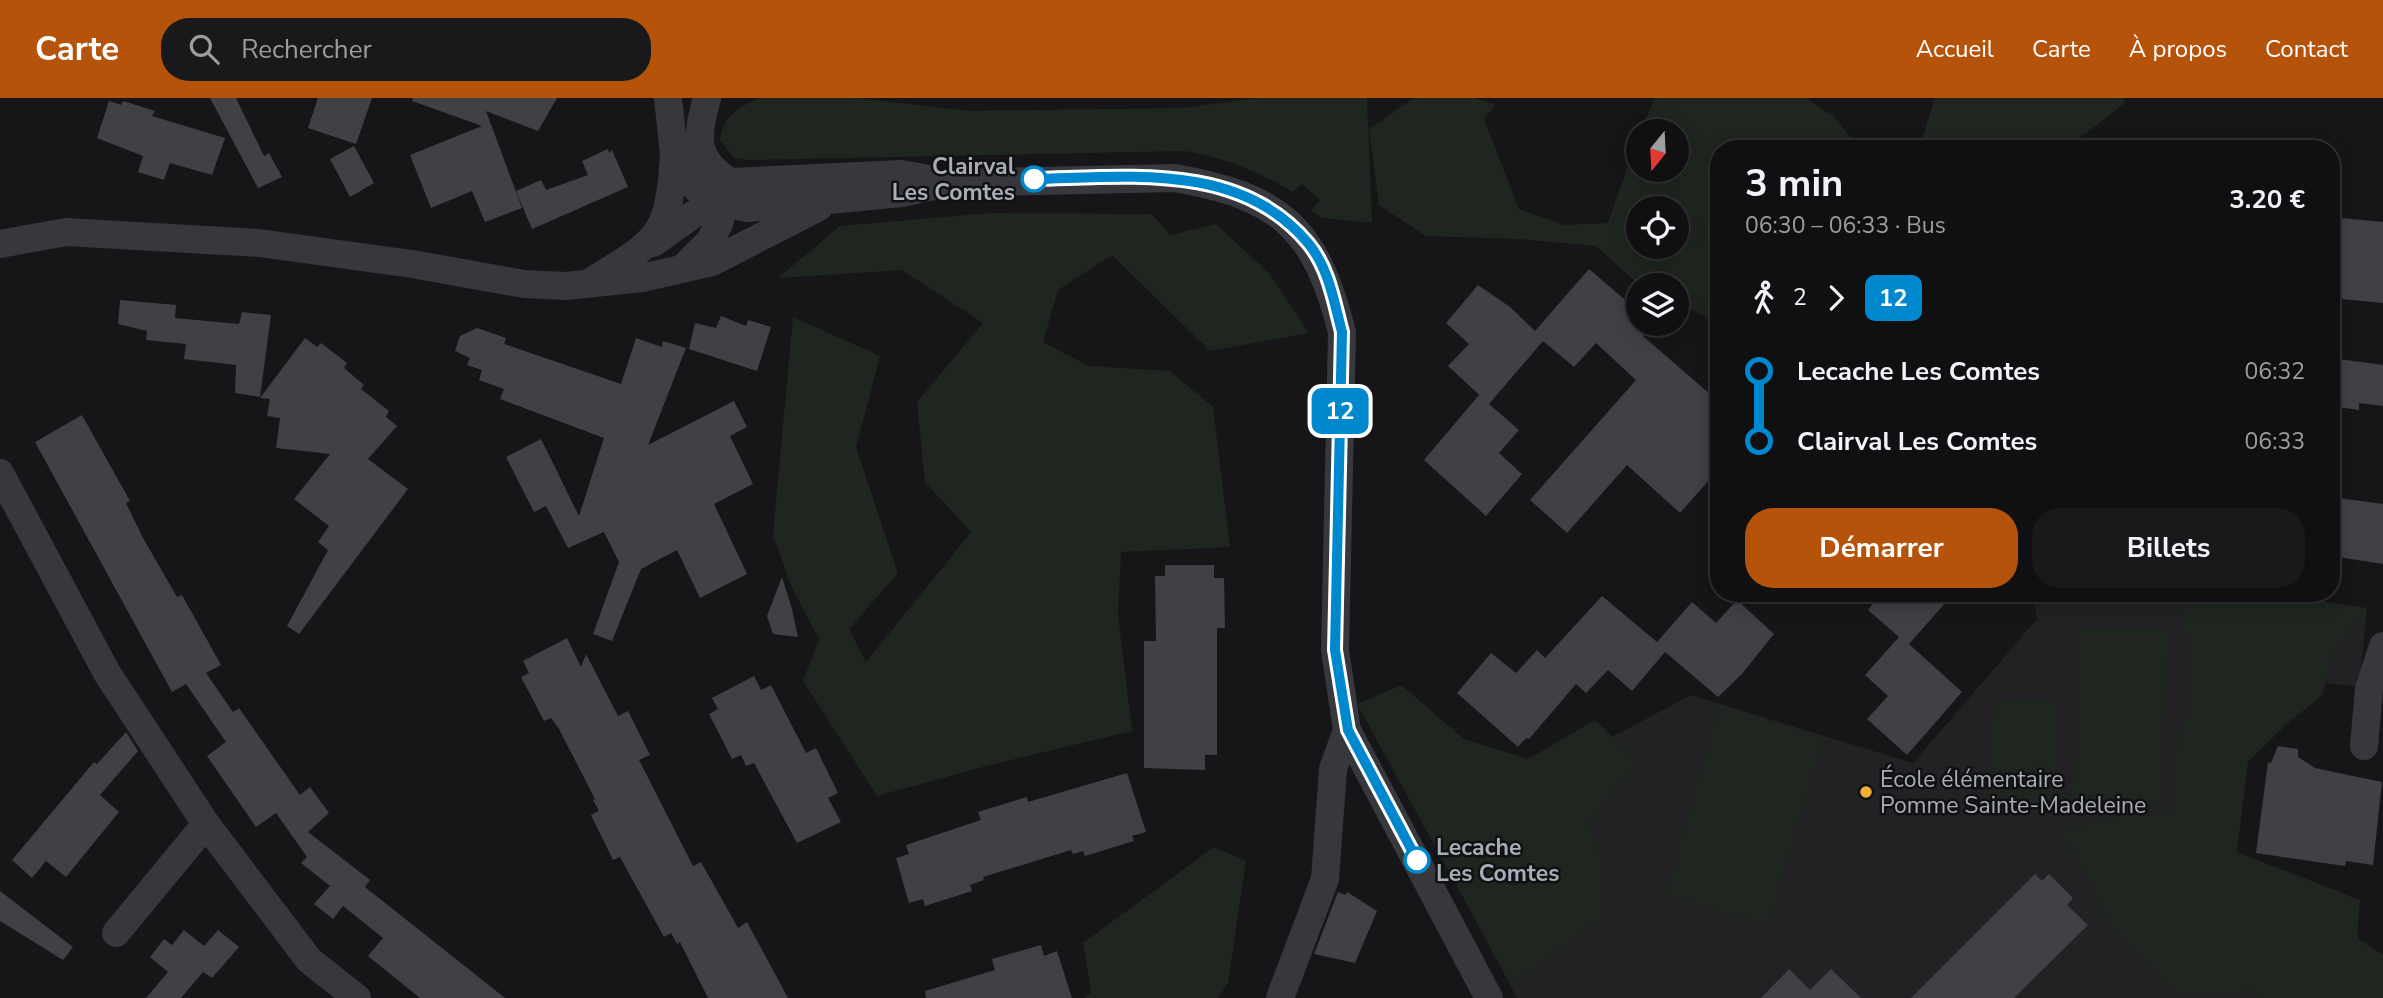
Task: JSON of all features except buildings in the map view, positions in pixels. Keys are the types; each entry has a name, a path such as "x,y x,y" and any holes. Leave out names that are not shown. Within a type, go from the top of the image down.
{"street":[{"path":"646,247 659,232 671,199 674,154 668,98"},
{"path":"707,98 698,127 701,151 727,192 747,208 902,193 947,183 1174,178 1210,184 1261,204 1286,222 1309,244 1330,286 1342,332 1335,650 1348,730 1489,998"},
{"path":"674,154 697,189 727,192 901,174 947,183"},
{"path":"587,284 727,192"},
{"path":"679,271 710,241 719,225 727,192"},
{"path":"0,244 66,232 259,243 412,264 524,284 587,284 679,271 712,262 831,201"},
{"path":"0,473 107,673 206,824 309,960 357,998"},
{"path":"2364,746 2369,689 2383,646"},
{"path":"1280,998 1325,880 1334,769 1348,730"},
{"path":"116,933 206,824"}],"shaded area":[{"path":"761,98 856,98 970,111 1182,108 1257,98 1367,98 1372,223 1322,218 1311,211 1320,200 1302,184 1293,192 1240,166 1184,151 750,160 734,158 720,140 724,124 739,108"},
{"path":"1414,98 1474,98 1496,105 1484,119 1519,209 1564,225 1608,223 1626,171 1626,182 1689,182 1689,119 1645,119 1655,98 1806,98 1834,117 1853,140 1710,140 1710,319 1689,309 1689,273 1626,273 1596,246 1518,239 1426,236 1379,205 1369,129"},
{"path":"1935,98 2122,98 2125,103 2078,140 1922,140"},
{"path":"991,213 1152,214 1170,235 1216,224 1269,273 1309,333 1210,351 1112,255 1058,290 1043,342 1089,366 1170,371 1213,407 1230,547 1121,552 1118,614 1132,731 990,765 877,796 803,681 819,639 791,586 773,535 793,317 880,356 856,447 898,573 849,629 866,662 971,532 925,482 917,402 983,323 902,270 778,278 840,226"},
{"name":"École élémentaire Pomme Sainte-Madeleine","path":"2034,602 2326,602 2367,608 2359,687 2233,671 2242,803 2235,866 2311,998 1517,998 1430,834 1691,695 1913,763 2037,619"},
{"path":"2301,602 2367,608 2333,653 2322,696 2291,720 2248,762 2237,852 2360,900 2357,938 2383,955 2383,998 2261,998 2256,990 2176,995 2103,914 2083,868 2060,831 2121,816 2172,814 2178,739 2193,694 2189,650 2179,604"},
{"path":"2080,627 2168,629 2162,807 2072,804"},
{"path":"1401,685 1464,739 1528,759 1595,720 1637,761 1588,822 1602,864 1600,919 1511,985 1357,704"},
{"path":"1994,700 2058,701 2053,812 1988,809"},
{"path":"1720,704 1823,738 1768,925 1666,894"},
{"path":"1214,847 1246,861 1228,983 1218,998 1085,998 1091,992 1083,943"}],"bus line":[{"name":"12","path":"1034,179 1174,178 1210,184 1261,204 1286,222 1309,244 1321,264 1330,286 1342,332 1335,650 1348,730 1417,860"}],"place":[{"name":"Clairval Les Comtes","path":"1034,179"},
{"name":"École élémentaire Pomme Sainte-Madeleine","path":"1866,792"},
{"name":"Lecache Les Comtes","path":"1417,860"}]}
